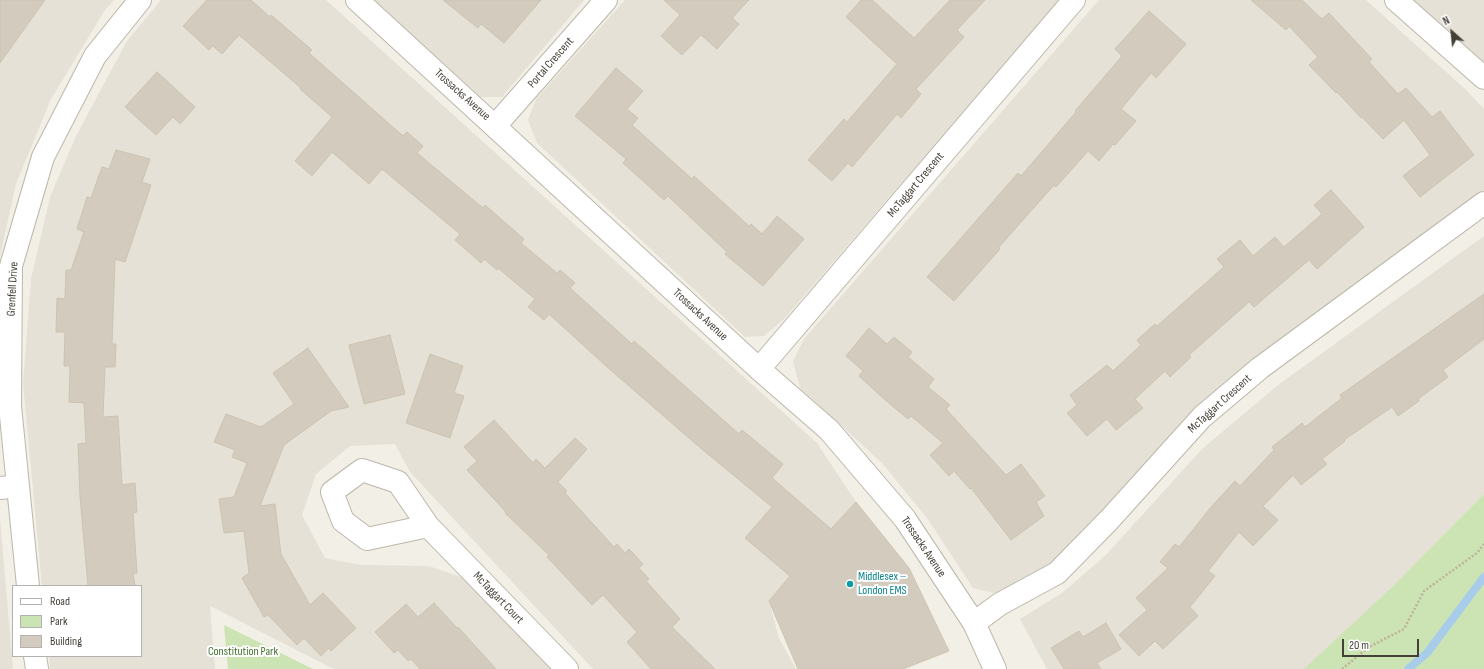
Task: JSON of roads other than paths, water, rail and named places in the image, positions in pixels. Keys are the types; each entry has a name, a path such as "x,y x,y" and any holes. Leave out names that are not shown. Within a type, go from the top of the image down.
{"street":[{"name":"Grenfell Drive","path":"28,585 9,487 12,266 43,157 95,56 140,0"},
{"name":"Trossacks Avenue","path":"357,0 759,369 830,430 905,519 974,623 988,666"},
{"name":"Portal Crescent","path":"495,126 606,0"},
{"name":"McTaggart Crescent","path":"759,369 1074,0"},
{"path":"1396,0 1484,78"},
{"name":"McTaggart Crescent","path":"974,623 1000,604 1057,573 1109,520 1202,417 1260,368 1484,203"},
{"name":"McTaggart Court","path":"428,526 567,669"},
{"path":"35,657 37,669"}],"waterway":[{"path":"1408,669 1427,653 1484,577"}],"place":[{"name":"Middlesex – London EMS","path":"850,584"}],"park label":[{"name":"Constitution Park","path":"243,652"}]}
